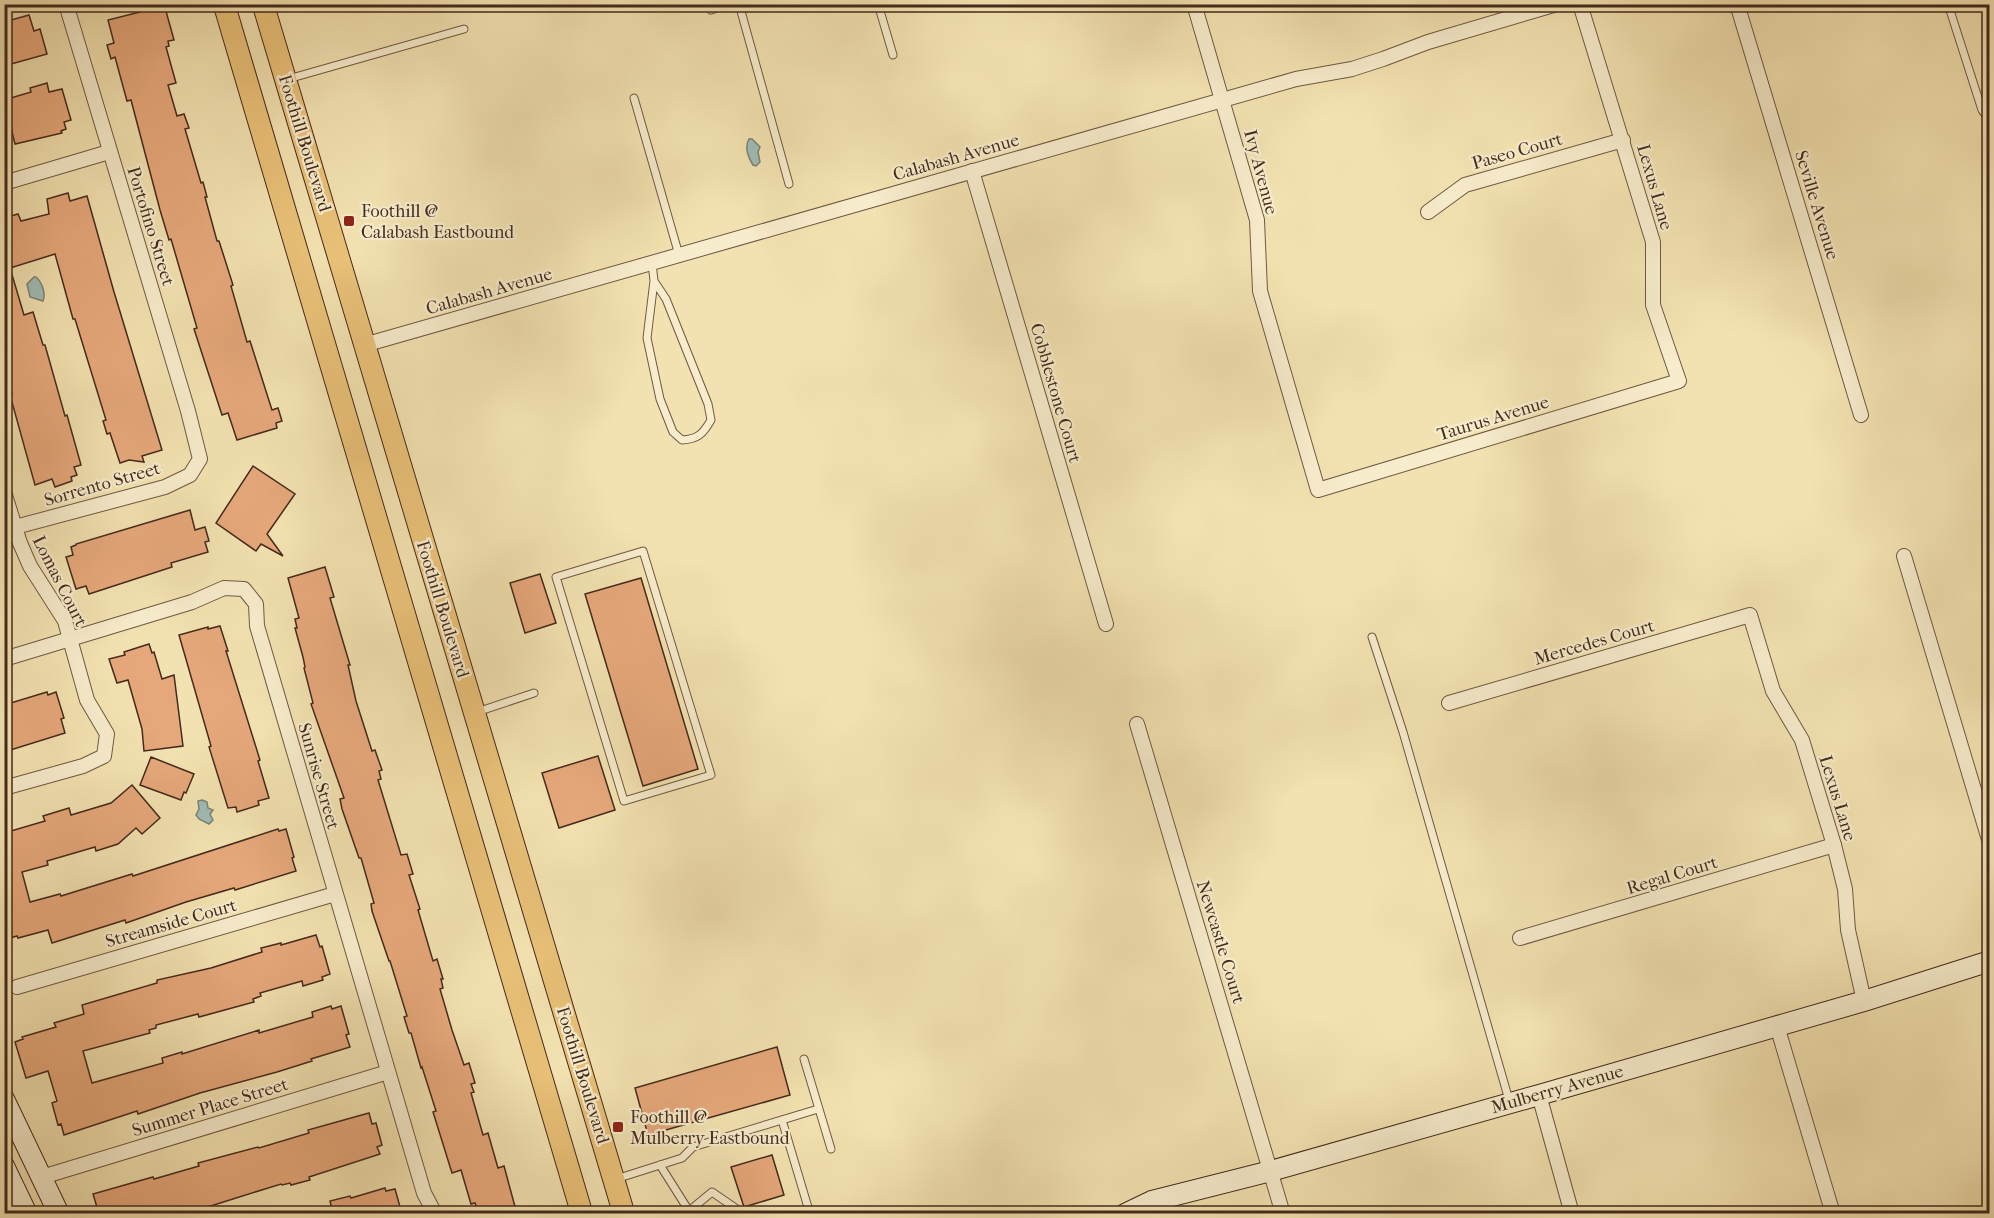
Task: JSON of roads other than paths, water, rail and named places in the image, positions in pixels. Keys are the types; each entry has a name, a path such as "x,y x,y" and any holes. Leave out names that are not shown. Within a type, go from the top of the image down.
{"main road":[{"name":"Foothill Boulevard","path":"224,4 582,1214"},
{"name":"Foothill Boulevard","path":"263,4 624,1214"}],"street":[{"name":"Portofino Street","path":"66,4 200,459"},
{"name":"Ivy Avenue","path":"1194,4 1257,220 1260,291 1318,490"},
{"name":"Calabash Avenue","path":"364,345 1296,79 1352,69 1383,60 1428,42 1557,4"},
{"name":"Lexus Lane","path":"1580,4 1653,242 1653,305 1680,381"},
{"name":"Seville Avenue","path":"1737,4 1861,415"},
{"name":"Paseo Court","path":"1428,212 1465,185 1623,140"},
{"path":"4,183 109,152"},
{"name":"Cobblestone Court","path":"972,171 1106,624"},
{"name":"Taurus Avenue","path":"1318,490 1680,381"},
{"name":"Sorrento Street","path":"10,528 165,487 190,475 200,459"},
{"name":"Lomas Court","path":"4,492 10,528 30,566 65,621 87,700 107,735 104,756 83,766 4,788"},
{"path":"1904,556 1989,843"},
{"name":"Sunrise Street","path":"4,659 192,602 224,588 244,589 256,604 256,626 424,1192 435,1214"},
{"name":"Lexus Lane","path":"1750,615 1773,691 1802,740 1834,845 1845,889 1848,930 1864,1001"},
{"name":"Mercedes Court","path":"1449,703 1750,615"},
{"name":"Newcastle Court","path":"1137,724 1283,1214"},
{"name":"Regal Court","path":"1520,938 1834,845"},
{"name":"Streamside Court","path":"17,987 335,894"},
{"name":"Mulberry Avenue","path":"1125,1214 1152,1201 1270,1171 1539,1095 1864,1001 1989,961"},
{"path":"1777,1026 1833,1214"},
{"name":"Summer Place Street","path":"42,1177 388,1072"},
{"path":"1539,1095 1572,1214"},
{"path":"4,1099 60,1214"},
{"path":"4,1166 27,1214"}],"lane":[{"path":"710,4 711,10 728,4"},
{"path":"739,4 789,184"},
{"path":"878,4 893,55"},
{"path":"1948,4 1982,110 1989,121"},
{"path":"286,80 464,29"},
{"path":"634,98 679,255"},
{"path":"652,263 654,281 647,338 660,399 673,432 682,440 695,439 704,433 711,420 708,404 666,299 654,281"},
{"path":"643,551 711,775 624,801 602,728 556,577 643,551"},
{"path":"1372,637 1403,732 1510,1103"},
{"path":"474,712 534,693"},
{"path":"804,1059 831,1149"},
{"path":"614,1180 682,1158 693,1147 818,1109"},
{"path":"782,1120 810,1214"},
{"path":"660,1165 689,1212 712,1192 744,1214"}],"water":[{"path":"749,139 760,147 758,152 760,162 756,166 753,165 747,152"},
{"path":"34,277 42,285 43,301 30,297 27,284"},
{"path":"198,801 207,802 208,808 213,810 210,814 213,820 209,824 196,815 199,809"}],"place":[{"name":"Foothill @ Calabash Eastbound","path":"349,221"},
{"name":"Foothill @ Mulberry Eastbound","path":"618,1127"}]}
